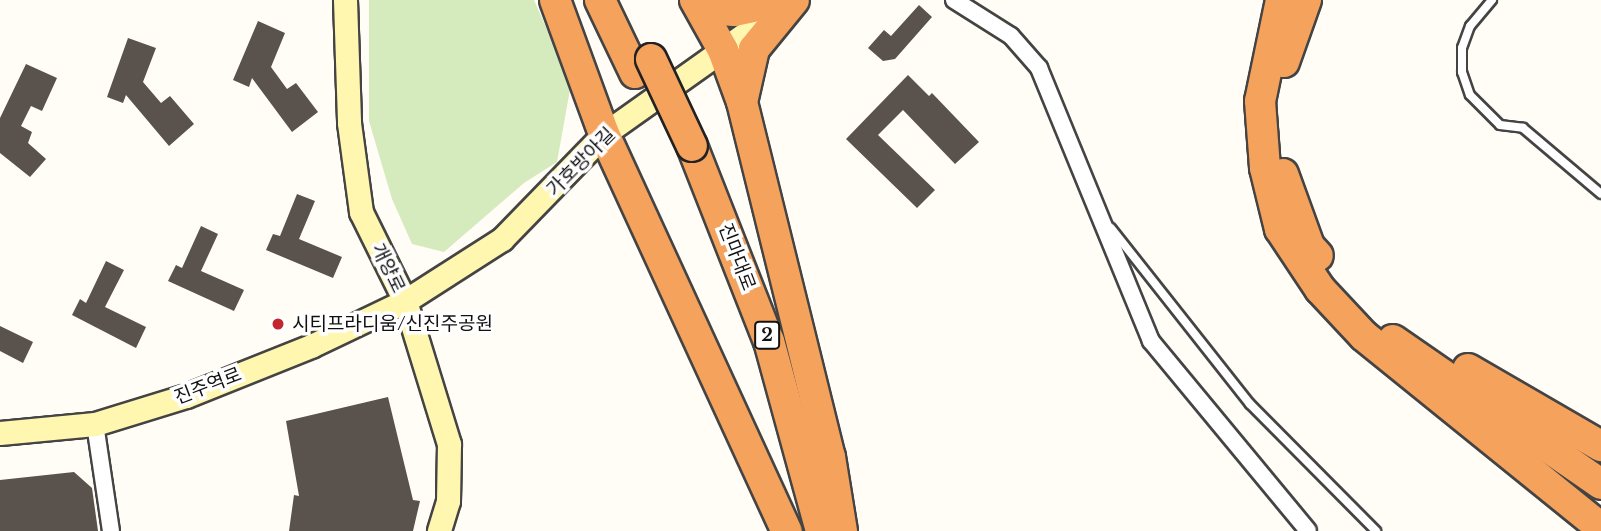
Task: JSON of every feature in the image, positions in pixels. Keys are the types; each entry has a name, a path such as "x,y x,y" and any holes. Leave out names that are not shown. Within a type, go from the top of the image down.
{"highway":[{"path":"555,0 604,134 787,531"},
{"name":"2","path":"600,0 643,66 684,151"},
{"name":"2","path":"622,0 643,66"},
{"path":"695,0 723,50 742,102 830,457 842,531"},
{"path":"703,0 720,10 734,11 786,0"},
{"path":"742,102 754,49 793,0"},
{"path":"1281,0 1260,101 1267,179 1280,229 1320,289 1364,336 1601,528"},
{"path":"1306,0 1289,43 1277,104 1284,176 1309,246 1380,331 1601,484"},
{"name":"진마대로","path":"684,151 751,347 802,531"},
{"name":"진마대로","path":"684,151 769,341 821,531"},
{"path":"1380,331 1429,346 1601,446"}],"street":[{"name":"개양로","path":"345,0 349,122 361,212 405,302 431,376 449,444 448,501 439,531"},
{"name":"가호방아길","path":"405,302 502,239 604,134 793,0"},
{"path":"954,0 1011,36 1039,68 1151,341 1308,531"},
{"name":"진주역로","path":"0,433 95,424 186,396 311,346 405,302"},
{"path":"95,424 111,531"}],"lane":[{"path":"1492,0 1470,26 1462,48 1462,72 1470,95 1500,125 1523,128 1601,194"},
{"path":"1101,214 1250,404 1376,531"}],"green space":[{"path":"369,0 534,0 571,84 557,162 524,183 444,252 412,244 392,199 369,121"}],"building":[{"path":"919,5 932,17 895,59 883,61 868,48 884,30 891,36"},
{"path":"258,21 285,33 271,67 287,89 296,83 318,112 292,132 252,78 249,87 233,80"},
{"path":"128,38 156,48 143,82 161,103 170,96 194,124 169,146 126,95 123,103 107,97"},
{"path":"26,64 57,78 42,111 31,106 21,126 32,132 28,143 46,159 30,177 0,153 0,118"},
{"path":"908,75 929,96 932,93 979,142 955,164 903,110 878,135 935,190 917,208 846,139"},
{"path":"297,194 315,201 299,239 342,257 333,278 266,250 273,234 280,236"},
{"path":"201,226 218,234 201,271 244,290 234,311 168,281 176,265 182,268"},
{"path":"106,261 124,270 105,307 146,327 136,348 72,315 80,299 86,303"},
{"path":"0,326 33,342 23,363 0,351"},
{"path":"388,397 413,500 420,501 413,531 289,531 294,495 299,496 286,421"},
{"path":"74,472 92,488 98,531 0,531 0,480"}],"place":[{"name":"시티프라디움/신진주공원","path":"278,324"}]}
